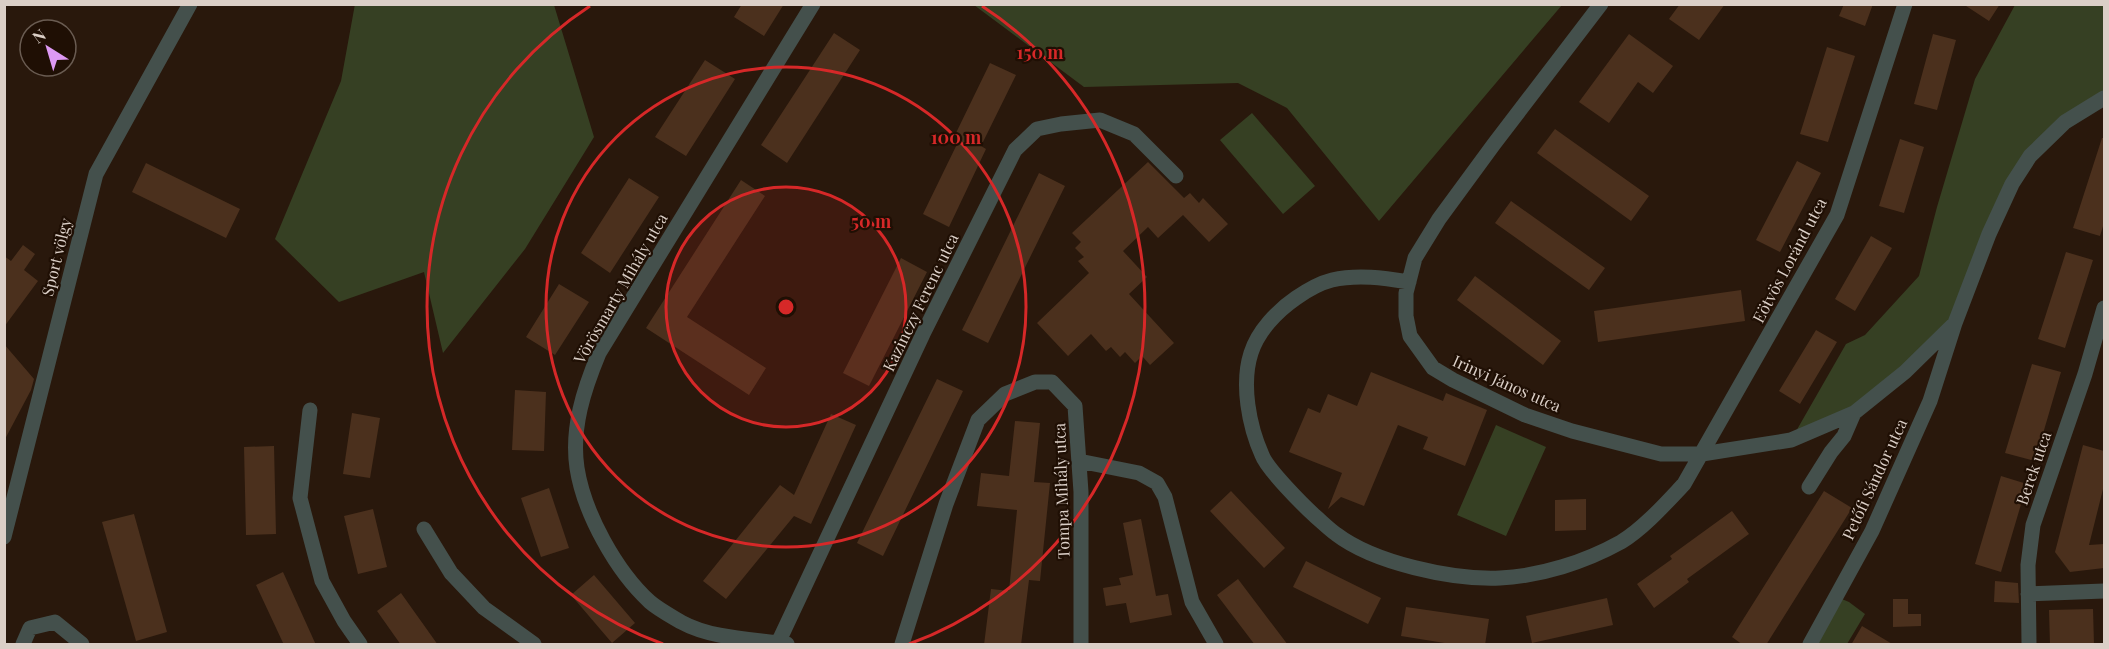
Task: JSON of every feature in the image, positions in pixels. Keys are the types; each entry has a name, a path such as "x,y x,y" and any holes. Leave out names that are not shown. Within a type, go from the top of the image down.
{"street":[{"name":"Sport völgy","path":"4,537 96,174 190,4"},
{"name":"Vörösmarty Mihály utca","path":"773,643 720,634 683,623 651,603 622,569 602,537 586,501 577,467 577,424 584,388 599,353 813,4"},
{"name":"Irinyi János utca","path":"1600,4 1439,219 1414,258 1406,294 1406,316 1410,336 1433,368 1525,415 1572,431 1661,454 1702,454 1791,440 1854,413 1905,372 1955,323"},
{"name":"Eötvös Loránd utca","path":"1409,282 1378,277 1331,280 1306,291 1281,308 1259,336 1251,354 1246,383 1251,420 1262,457 1305,507 1337,535 1386,561 1447,574 1500,578 1556,569 1622,541 1663,506 1684,484 1838,215 1905,4"},
{"path":"1955,323 1989,234 2012,184 2030,156 2065,122 2104,98"},
{"name":"Kazinczy Ferenc utca","path":"773,643 1015,150 1037,129 1100,120 1134,134 1176,176"},
{"name":"Berek utca","path":"2029,645 2028,565 2033,525 2085,374 2104,308"},
{"name":"Petőfi Sándor utca","path":"1810,645 1876,520 1930,401 1955,323"},
{"name":"Tompa Mihály utca","path":"902,645 946,504 978,420 1005,394 1035,382 1052,382 1075,406 1081,492 1081,645"},
{"path":"310,410 300,498 322,581 360,645"},
{"path":"1809,487 1844,436 1854,413"},
{"path":"1079,461 1139,473 1157,483 1165,497 1192,602 1216,645"},
{"path":"424,529 451,573 484,608 534,645"},
{"path":"2028,594 2104,591"},
{"path":"23,645 30,628 55,622 82,645"}],"green space":[{"path":"355,4 554,5 594,137 525,249 443,353 424,272 339,302 275,239 341,81"},
{"path":"974,5 1562,5 1379,221 1287,108 1238,83 1084,87"},
{"path":"2015,5 2104,5 2104,96 2030,156 1955,323 1854,413 1791,440 1846,344 1865,335 1919,276 1975,79"},
{"path":"1252,113 1315,186 1283,214 1220,140"},
{"path":"1496,425 1546,447 1506,536 1457,515"},
{"path":"1837,597 1849,602 1865,614 1847,644 1810,644"}],"building":[{"path":"742,4 784,4 764,36 734,17"},
{"path":"1680,4 1725,4 1699,40 1669,19"},
{"path":"1844,4 1873,4 1865,26 1839,16"},
{"path":"1963,4 2000,4 1989,21"},
{"path":"834,33 860,50 787,163 761,145"},
{"path":"1629,34 1673,66 1653,93 1638,82 1609,123 1579,102"},
{"path":"1933,34 1956,40 1937,110 1914,104"},
{"path":"1827,47 1855,56 1828,142 1800,134"},
{"path":"705,60 735,79 686,156 655,137"},
{"path":"990,63 1016,75 981,146 986,149 949,227 923,214 960,138 955,135"},
{"path":"1555,129 1649,196 1631,221 1537,153"},
{"path":"2102,138 2104,138 2104,223 2100,236 2073,228"},
{"path":"1900,139 1924,147 1904,213 1879,206"},
{"path":"1797,161 1821,173 1780,252 1756,240"},
{"path":"1148,162 1184,198 1190,193 1199,203 1203,198 1228,224 1209,242 1183,215 1158,238 1148,227 1123,251 1147,277 1129,294 1174,343 1150,365 1142,356 1135,363 1125,352 1120,357 1111,347 1106,351 1091,334 1068,356 1037,323 1089,273 1078,261 1084,257 1075,248 1081,242 1072,233"},
{"path":"146,163 240,209 226,238 132,192"},
{"path":"1039,173 1065,186 988,343 962,330"},
{"path":"629,178 659,197 610,273 581,253"},
{"path":"741,180 765,196 687,317 766,368 749,395 646,328"},
{"path":"1511,201 1605,268 1589,290 1495,223"},
{"path":"1871,236 1892,248 1855,311 1835,299"},
{"path":"23,245 35,254 24,270 38,281 4,327 4,256 11,261"},
{"path":"2066,252 2093,260 2065,348 2038,339"},
{"path":"901,258 927,272 869,386 843,373"},
{"path":"1475,276 1561,341 1543,365 1457,300"},
{"path":"559,284 589,302 555,355 526,337"},
{"path":"1741,290 1745,321 1598,342 1594,311"},
{"path":"1816,330 1837,342 1800,404 1779,391"},
{"path":"4,344 34,379 31,390 4,441"},
{"path":"2032,364 2061,372 2035,461 2005,453"},
{"path":"1371,372 1443,401 1446,393 1487,410 1465,466 1423,449 1428,437 1398,425 1364,506 1341,497 1328,509 1342,473 1289,452 1308,408 1320,413 1328,394 1357,406"},
{"path":"937,379 963,391 883,556 857,543"},
{"path":"515,390 546,392 544,451 512,450"},
{"path":"352,413 380,418 370,478 343,474"},
{"path":"831,414 856,425 811,524 794,516 726,599 703,581 780,485 794,495"},
{"path":"1015,421 1040,423 1034,482 1050,483 1040,581 1029,580 1021,645 984,645 991,589 1009,591 1017,510 977,506 981,473 1009,476"},
{"path":"2083,445 2104,451 2104,485 2089,545 2104,544 2104,568 2070,572 2055,552"},
{"path":"274,446 276,534 246,535 244,447"},
{"path":"2001,476 2027,484 2001,572 1975,564"},
{"path":"549,488 569,548 541,557 521,498"},
{"path":"1231,491 1285,548 1264,568 1210,511"},
{"path":"1824,491 1852,508 1766,645 1743,645 1732,637"},
{"path":"1586,499 1586,530 1555,531 1555,500"},
{"path":"373,509 387,567 358,574 344,516"},
{"path":"1732,511 1749,534 1687,579 1689,582 1654,608 1637,584 1672,559 1670,556"},
{"path":"134,514 167,632 136,641 102,522"},
{"path":"1141,519 1156,596 1168,594 1172,615 1130,623 1126,603 1106,606 1103,588 1121,585 1119,578 1133,575 1123,523"},
{"path":"1306,561 1381,598 1368,624 1293,587"},
{"path":"283,572 316,645 284,645 256,585"},
{"path":"594,575 635,623 612,643 571,595"},
{"path":"1238,579 1288,645 1255,645 1217,595"},
{"path":"1995,581 2018,583 2019,603 1994,602"},
{"path":"401,593 438,645 401,645 377,611"},
{"path":"1607,598 1613,625 1532,643 1526,616"},
{"path":"1893,599 1908,599 1908,614 1921,614 1921,626 1893,627"},
{"path":"1406,607 1489,619 1485,645 1457,645 1401,636"},
{"path":"2093,609 2094,645 2050,645 2049,610"},
{"path":"1862,626 1894,645 1851,645"}]}
